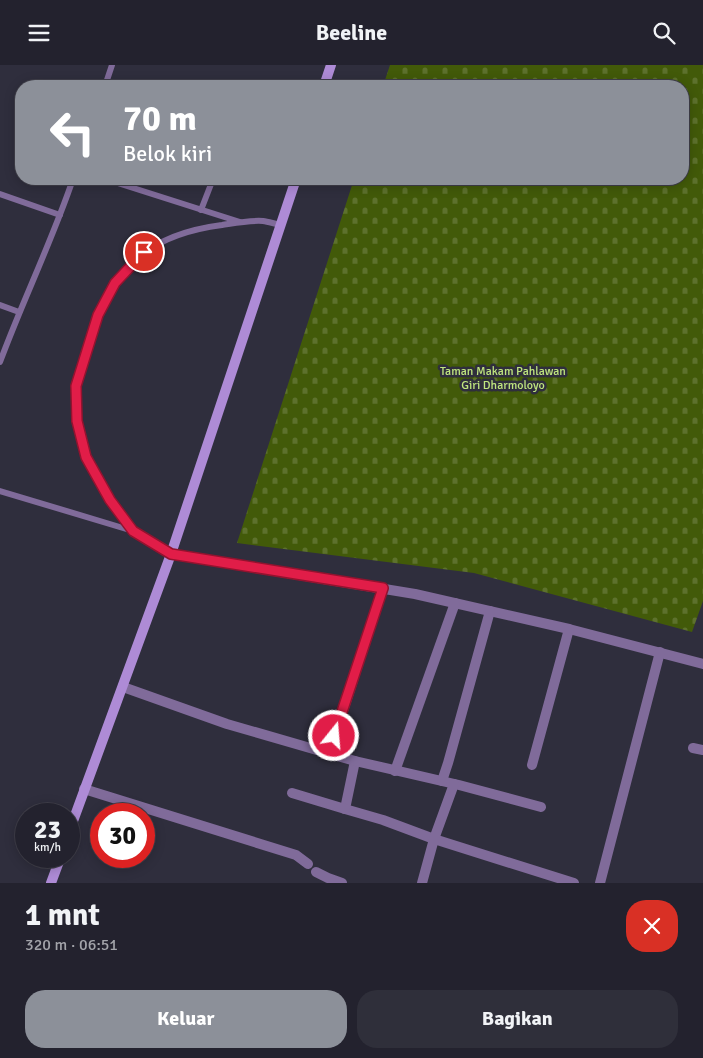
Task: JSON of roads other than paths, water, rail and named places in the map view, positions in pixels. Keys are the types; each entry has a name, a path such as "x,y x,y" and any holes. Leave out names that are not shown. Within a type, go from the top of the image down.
{"main road":[{"path":"326,80 331,65"},
{"path":"79,803 171,554 294,185"},
{"path":"51,883 56,868"}],"street":[{"path":"171,554 383,588 569,629 703,663"},
{"path":"329,754 383,588"},
{"path":"396,771 455,603"},
{"path":"442,781 490,611"},
{"path":"532,765 569,629"},
{"path":"600,883 660,652"},
{"path":"123,687 227,724 329,754 541,807"},
{"path":"344,809 355,761"},
{"path":"422,883 434,839 454,784"},
{"path":"84,789 296,855 308,864"},
{"path":"292,793 384,820 434,839 574,883"},
{"path":"316,872 328,879 342,883"}],"lane":[{"path":"107,80 112,65"},
{"path":"0,362 18,312 60,215 71,185"},
{"path":"124,185 242,223"},
{"path":"201,210 211,185"},
{"path":"0,194 60,215"},
{"path":"133,531 110,500 86,457 77,421 76,386 98,315 115,283 144,252 168,238 200,228 242,223 263,221 282,225"},
{"path":"0,305 18,312"},
{"path":"0,491 133,531 171,554"}],"park label":[{"name":"Taman Makam Pahlawan Giri Dharmoloyo","path":"503,378"}]}
